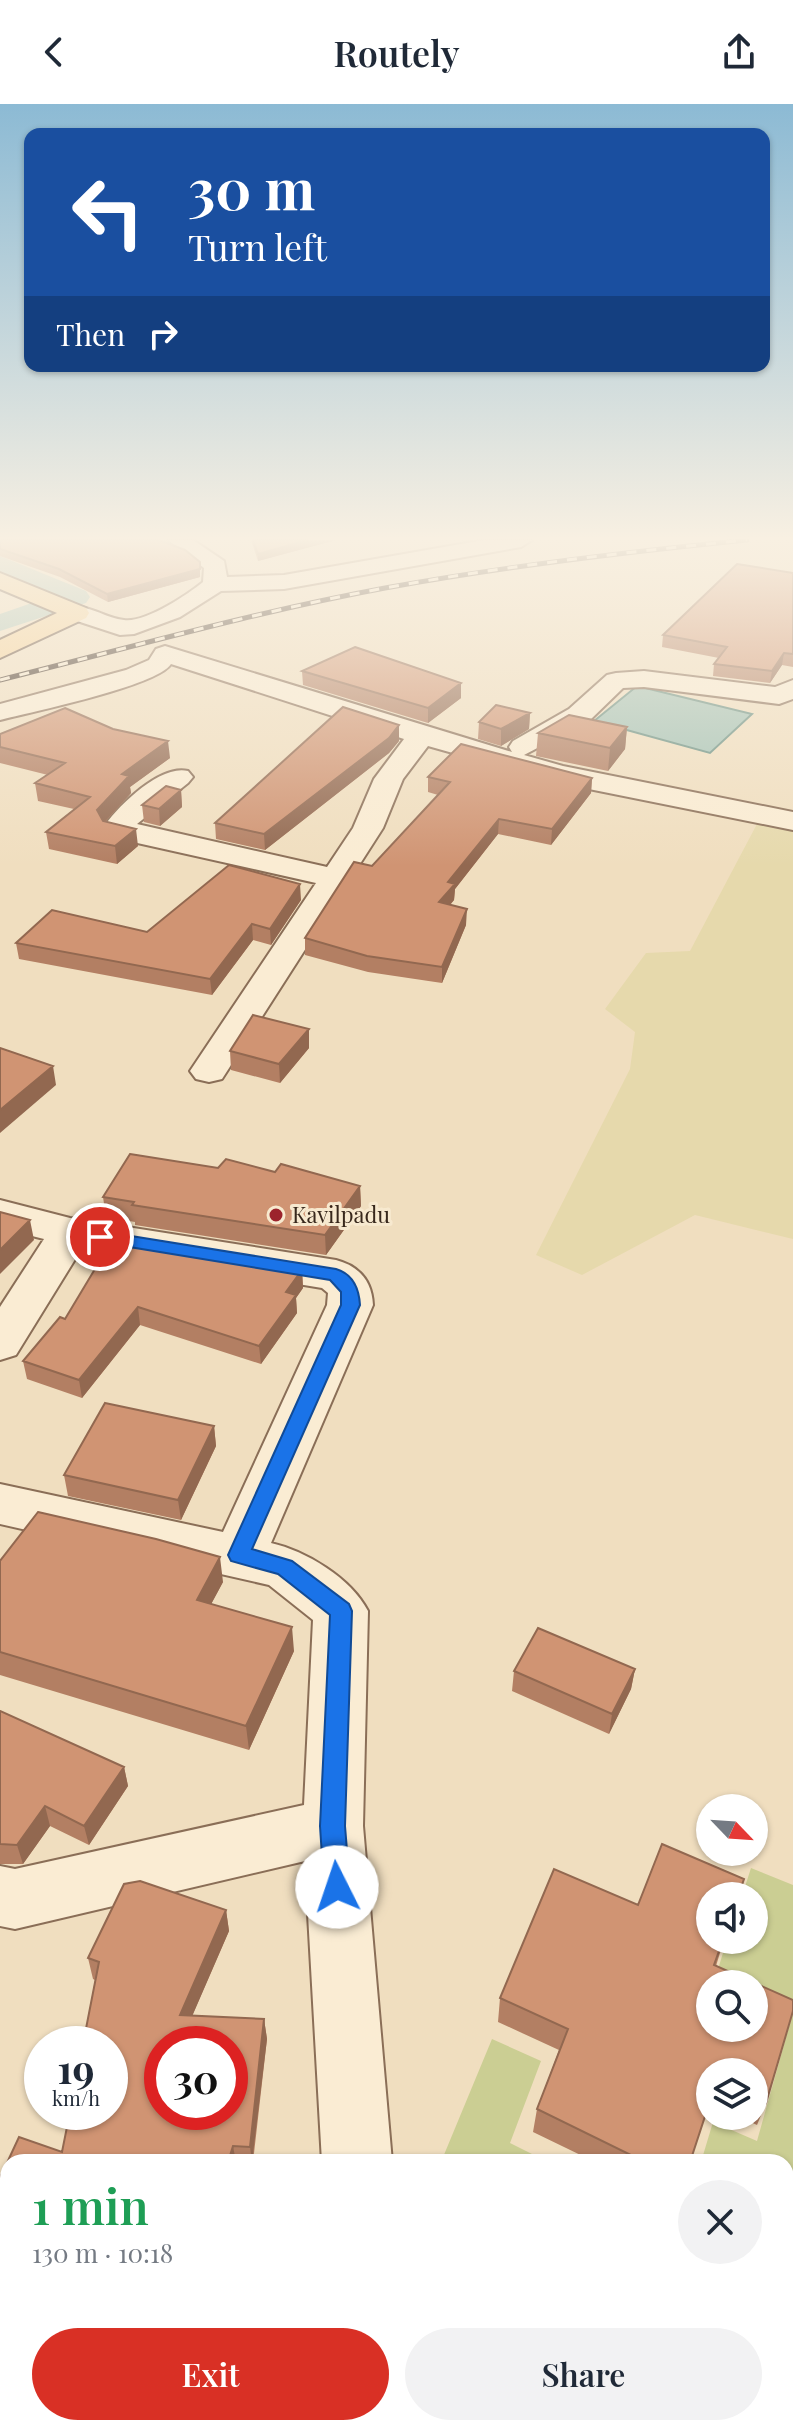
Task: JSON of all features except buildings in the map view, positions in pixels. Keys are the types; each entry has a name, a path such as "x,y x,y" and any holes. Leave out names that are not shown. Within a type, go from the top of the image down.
{"street":[{"path":"0,712 135,676 158,665 165,654 422,736 559,774 793,821"},
{"path":"504,759 579,715 616,681 644,679 779,696 793,688"},
{"path":"209,1071 368,828 379,792 403,756 422,736"},
{"path":"178,777 133,810 117,829 335,878"},
{"path":"0,1214 70,1232 336,1275 350,1290 350,1305 239,1555"},
{"path":"0,1344 70,1232"},
{"path":"0,1504 284,1567 341,1611 333,1826 356,2154"},
{"path":"0,1896 15,1899 333,1826"}],"shaded area":[{"path":"637,686 752,714 710,753 594,721"},
{"path":"758,822 793,829 793,1239 695,1215 582,1275 536,1255 630,1069 635,1032 605,1009 646,953 690,951"}],"green space":[{"path":"751,1868 793,1885 793,2154 703,2154 711,2130 732,2130 757,2141 760,2130 768,2130 768,2102 792,2016 768,2005 768,1970 718,1970 723,1954 768,1954 768,1882 746,1882"},
{"path":"492,2039 541,2061 510,2143 532,2154 444,2154"}],"railway":[{"path":"0,680 123,649"}],"place":[{"name":"Kavilpadu","path":"276,1215"}],"route":[{"path":"100,1237 336,1275 350,1290 350,1305 239,1555 284,1567 341,1611 333,1826 337,1887"}]}
